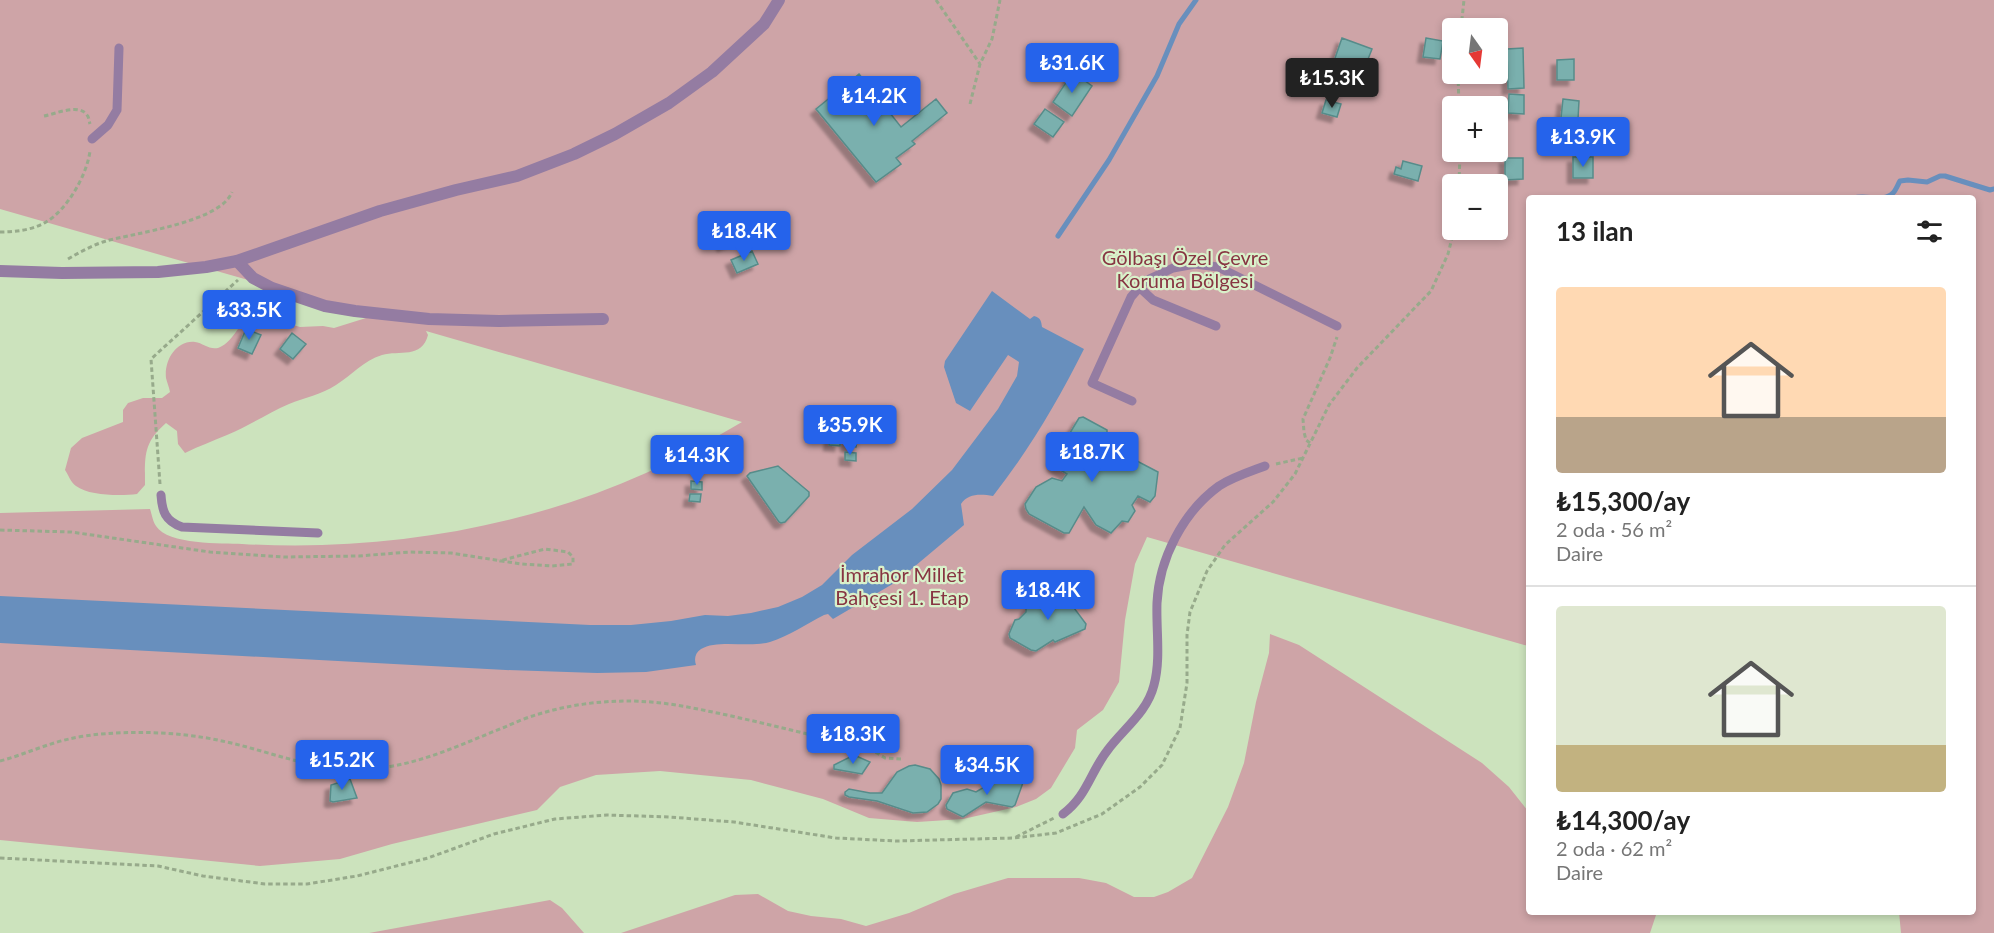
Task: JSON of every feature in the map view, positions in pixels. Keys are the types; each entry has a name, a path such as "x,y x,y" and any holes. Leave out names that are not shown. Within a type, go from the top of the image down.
{"street":[{"path":"0,271 159,272 206,267 237,261 380,211 517,176 574,154 669,103 712,72 765,24 779,0"},
{"path":"237,261 253,278 272,288 299,298 355,311 429,319 499,321 603,319"}],"lane":[{"path":"92,140 108,125 117,110 119,48"},
{"path":"1132,401 1092,383 1131,297 1152,277 1173,268 1195,264 1210,265 1336,326"},
{"path":"1139,287 1153,300 1216,326"},
{"path":"1063,814 1080,799 1102,758 1138,715 1150,696 1157,662 1157,601 1165,563 1175,539 1189,517 1208,496 1234,478 1265,466"},
{"path":"161,495 164,514 173,524 182,527 318,533"}],"path":[{"path":"936,0 980,64"},
{"path":"970,104 980,64 992,39 1000,0"},
{"path":"1462,18 1464,0"},
{"path":"0,232 35,227 48,222 59,211 83,177 92,140 87,114 80,110 70,110 44,116"},
{"path":"54,273 65,260 83,250 189,221 208,213 229,200 232,192"},
{"path":"0,858 158,866 203,876 265,884 307,884 357,876 428,858 494,834 555,819 607,815 669,817 734,822 836,838 896,841 1013,838 1056,833 1102,814 1140,787 1162,765 1179,728 1187,683 1187,635 1190,612 1207,571 1225,545 1273,502 1295,474 1329,405 1357,369 1431,291 1448,254 1452,240"},
{"path":"161,495 151,359 247,272"},
{"path":"1310,443 1306,440 1303,419 1336,340 1338,333 1336,326"},
{"path":"1265,466 1304,458"},
{"path":"0,530 71,532 210,552 316,557 410,552 451,553 499,561 567,566 573,564 573,557 568,552 545,549 499,561"},
{"path":"0,761 68,739 120,733 163,733 223,741 303,764 363,769 396,766 430,758 538,714 608,701 686,706 872,750 885,758 901,759"},
{"path":"1013,838 1063,814"}],"green space":[{"name":"Gölbaşı Özel Çevre Koruma Bölgesi","path":"0,0 1994,0 1994,933 1901,933 1899,915 1976,915 1976,195 1526,195 1526,645 1147,537 1135,564 1125,620 1119,682 1103,710 1077,730 1075,748 1051,788 1036,799 1016,807 963,819 917,822 869,818 823,799 751,780 660,771 596,775 560,787 537,810 392,844 340,859 260,866 0,840 0,513 150,509 155,524 162,532 183,540 209,543 294,546 397,540 448,533 549,509 646,473 742,422 426,331 428,335 421,348 375,358 363,364 331,388 289,404 185,453 178,444 177,431 166,423 158,430 149,444 145,485 137,494 114,495 89,492 74,485 65,470 71,448 82,438 123,422 123,410 128,403 143,398 162,398 170,392 166,371 169,359 177,348 188,342 212,348 221,347 238,329 235,319 243,311 257,306 274,307 280,321 300,327 334,328 377,317 0,209"},
{"path":"1270,634 1299,645 1482,763 1509,787 1526,808 1526,915 1656,915 1650,933 621,933 735,895 758,894 788,911 841,919 866,926 909,913 954,894 1008,878 1079,878 1106,883 1134,897 1154,897 1168,892 1192,878 1228,807 1244,763 1256,702 1269,653"},
{"path":"550,900 562,908 584,933 369,933"}],"water":[{"path":"992,291 1030,319 1034,316 1038,318 1042,327 1084,349 1031,443 993,496 975,495 964,500 961,504 964,525 896,582 833,619 828,614 824,615 770,642 708,646 697,652 696,665 646,672 597,673 0,643 0,596 590,625 631,625 705,615 728,616 778,607 822,585 852,555 912,509 952,470 998,409 1017,376 1019,362 1008,355 970,411 956,403 944,367 945,361"}],"building":[{"path":"1342,38 1372,49 1363,72 1334,61"},
{"path":"1426,38 1442,41 1440,59 1423,57"},
{"path":"1523,48 1524,88 1508,89 1508,49"},
{"path":"1574,59 1574,80 1557,80 1557,60"},
{"path":"1073,72 1092,86 1072,116 1053,102"},
{"path":"859,74 901,127 936,99 947,113 912,141 915,144 896,158 901,164 876,182 816,109"},
{"path":"1509,94 1524,95 1524,114 1508,113"},
{"path":"1563,99 1579,101 1578,119 1561,118"},
{"path":"1326,100 1341,104 1337,117 1322,113"},
{"path":"1045,109 1064,122 1053,137 1034,124"},
{"path":"1573,157 1593,157 1593,178 1573,178"},
{"path":"1508,158 1523,158 1523,179 1508,180 1508,174 1505,174 1505,162 1508,162"},
{"path":"1403,161 1422,166 1418,181 1394,174 1396,167 1401,169"},
{"path":"719,212 732,242 723,246 710,216"},
{"path":"752,251 758,264 737,273 731,260"},
{"path":"246,329 261,335 252,354 238,348"},
{"path":"292,333 306,344 293,359 280,349"},
{"path":"1083,417 1107,430 1099,457 1109,463 1111,451 1116,450 1158,472 1155,496 1150,502 1138,496 1132,505 1135,511 1128,522 1122,521 1111,533 1096,525 1084,507 1069,533 1064,533 1029,514 1026,509 1025,504 1036,487 1052,478 1062,481 1067,474 1054,466 1053,461 1079,418"},
{"path":"831,423 842,423 841,431 830,431"},
{"path":"848,423 858,424 858,432 847,432"},
{"path":"830,437 840,438 840,446 829,445"},
{"path":"846,438 857,439 856,447 846,446"},
{"path":"845,452 856,453 856,461 845,460"},
{"path":"778,466 809,492 809,496 785,522 781,523 747,476 750,473"},
{"path":"691,481 702,482 702,490 691,489"},
{"path":"690,494 701,494 700,502 689,501"},
{"path":"1067,588 1078,602 1074,608 1086,624 1085,629 1055,642 1053,640 1036,651 1010,638 1009,634 1015,620 1026,612 1026,608 1047,593 1050,595"},
{"path":"854,755 870,762 862,774 834,769 834,765"},
{"path":"915,765 930,769 941,785 941,799 927,812 913,813 877,801 845,795 849,789 882,793 897,772"},
{"path":"1022,774 1025,777 1015,805 1012,807 986,802 963,817 947,809 946,805 953,793 967,789 976,792 998,779"},
{"path":"350,779 357,798 330,801 331,785"}],"waterway":[{"path":"1058,236 1109,160 1157,76 1179,24 1196,0"},
{"path":"1890,195 1900,181 1927,182 1940,176 1990,190 1994,189"}],"park label":[{"name":"İmrahor Millet Bahçesi 1. Etap","path":"902,586"}]}
